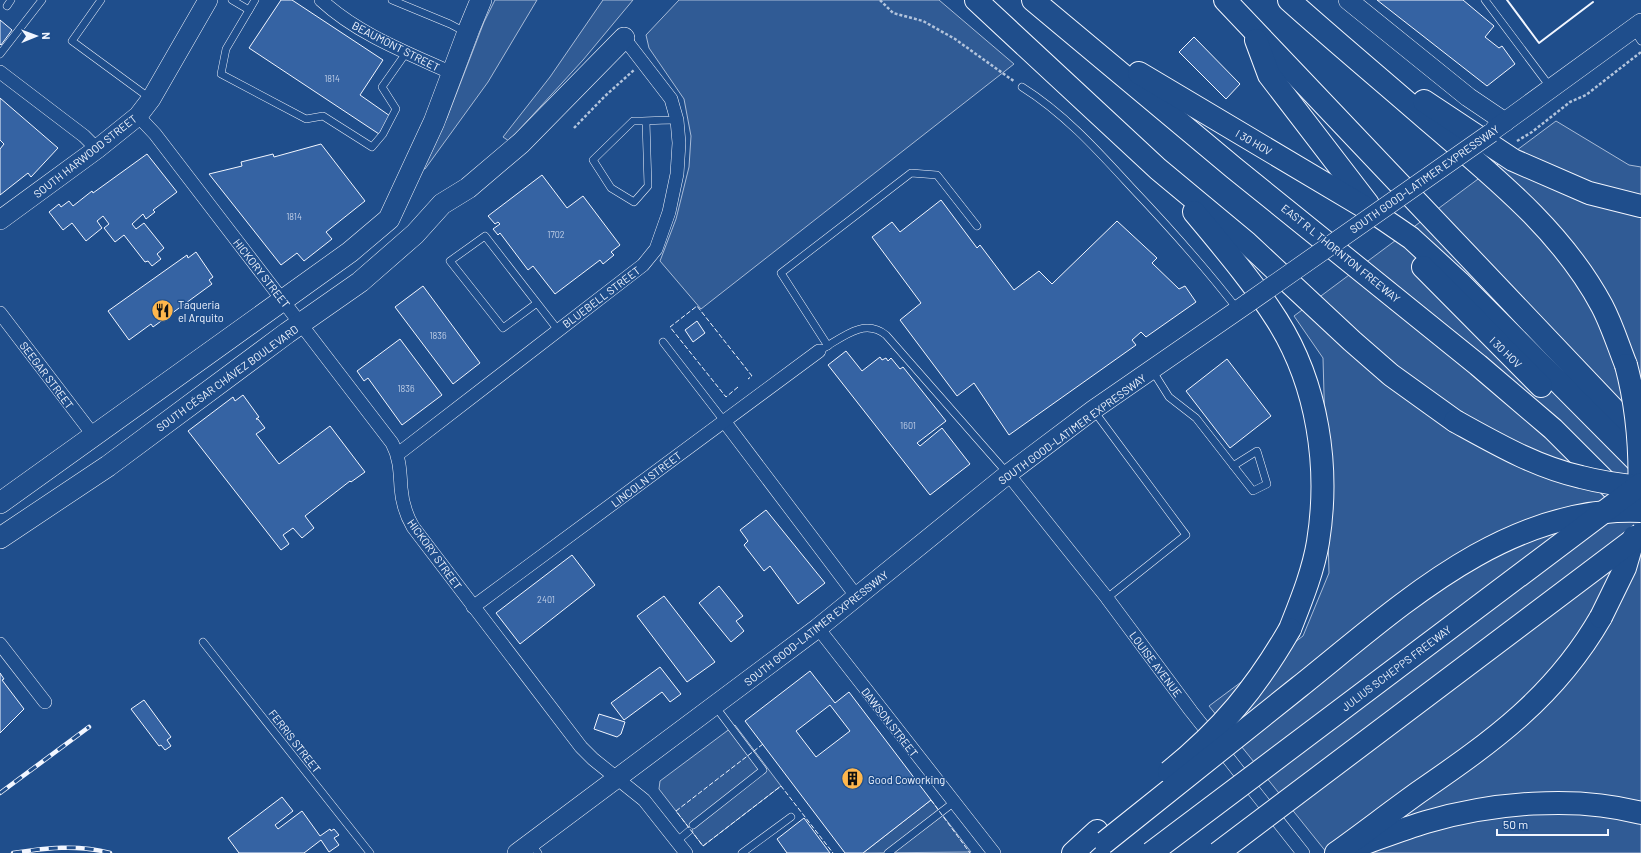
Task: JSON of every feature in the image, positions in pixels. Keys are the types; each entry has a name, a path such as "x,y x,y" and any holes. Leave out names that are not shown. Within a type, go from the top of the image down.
{"highway":[{"path":"976,0 1158,169 1247,243 1340,331 1391,375 1455,421 1509,450 1580,477 1641,486"},
{"name":"EAST R L THORNTON FREEWAY","path":"1033,0 1234,168 1478,364 1553,429 1641,516"},
{"path":"1225,0 1641,438"},
{"path":"1289,0 1495,178 1550,232 1572,259 1602,306 1613,330 1626,365 1637,410 1640,437 1641,467 1639,501 1634,536 1625,568 1601,617 1571,664 1535,704 1496,738 1336,853"},
{"name":"I 30 HOV","path":"1069,29 1174,95 1376,214 1411,238 1459,282 1641,465"},
{"name":"I 30 HOV","path":"1254,32 1269,75 1376,214 1424,268 1467,313 1641,486"},
{"path":"1340,45 1513,160 1589,193 1641,206"},
{"path":"1073,853 1177,766 1228,718 1253,688 1290,629 1306,589 1318,543 1322,504 1320,440 1311,396 1299,360 1278,320 1233,259 1158,169"},
{"name":"JULIUS SCHEPPS FREEWAY","path":"1151,853 1641,486"},
{"path":"1090,853 1391,614 1456,567 1490,546 1530,529 1591,515 1641,511"},
{"path":"1218,853 1641,534"},
{"path":"1336,853 1426,822 1503,806 1545,804 1586,805 1641,813"}],"main road":[{"path":"0,503 350,252 389,219 434,122 454,74 467,33 482,0"},
{"path":"1348,0 1468,98 1498,127"},
{"name":"SOUTH HARWOOD STREET","path":"0,220 97,149 138,116 151,99 204,1"},
{"name":"SOUTH GOOD-LATIMER EXPRESSWAY","path":"528,850 617,779 818,628 1008,474 1093,410 1243,307 1551,88 1638,31"},
{"name":"SOUTH CÉSAR CHÁVEZ BOULEVARD","path":"0,538 108,466 300,323 360,282 415,234 442,204 468,188 521,143 624,38"}],"street":[{"name":"BEAUMONT STREET","path":"325,1 350,23 406,53 454,74"},
{"name":"BLUEBELL STREET","path":"398,454 644,265 656,249 669,212 676,174 679,143 677,120 671,99 624,38"},
{"path":"0,72 84,136 97,149"},
{"name":"HICKORY STREET","path":"138,116 154,134 392,443 398,454 401,489 407,516 413,527 581,747 593,759 617,779 634,790 644,800 686,853"},
{"name":"SEEGAR STREET","path":"0,313 94,436"},
{"name":"LINCOLN STREET","path":"473,606 824,348"},
{"path":"724,421 856,597"},
{"name":"LOUISE AVENUE","path":"1008,474 1303,853"},
{"name":"DAWSON STREET","path":"818,628 953,803 994,853"},
{"path":"0,644 45,702"}],"lane":[{"path":"0,54 42,0"},
{"path":"101,0 72,41 151,99"},
{"path":"232,0 249,10"},
{"path":"255,0 226,49 220,74 306,119 323,116 372,147 383,134 396,109 382,87 406,53"},
{"path":"392,0 450,24 467,33"},
{"path":"1485,0 1551,88"},
{"path":"1022,87 1047,103 1090,142 1243,307"},
{"path":"646,121 648,186 634,202 611,188 593,160 633,121 677,120"},
{"path":"977,226 937,175 911,173 781,273 824,348 860,328 878,329 886,335 1008,474"},
{"path":"537,303 503,328 450,261 485,236 558,330"},
{"path":"663,342 724,421"},
{"path":"1152,370 1169,397 1196,418 1233,466 1253,491 1267,484 1257,451 1233,466"},
{"path":"1093,410 1186,535 1106,598"},
{"name":"FERRIS STREET","path":"203,642 370,853"},
{"path":"693,825 763,770 715,706"},
{"path":"888,853 953,803"},
{"path":"742,853 791,816"},
{"path":"677,841 689,831"}],"path":[{"path":"880,0 894,13 923,21 955,39 1022,87"},
{"path":"1516,142 1532,132 1570,102 1586,95 1641,52"},
{"path":"574,128 605,96 643,62"}],"shaded area":[{"path":"495,0 537,0 488,82 425,169 421,168 447,118 484,22"},
{"path":"603,0 633,0 583,60 509,141 503,137 550,77"},
{"path":"679,0 939,0 1014,64 701,309 660,261 676,219 689,167 691,136 684,99 649,48 646,35"},
{"path":"1556,121 1629,165 1641,167 1641,853 1327,853 1209,706 1303,636 1329,573 1323,358 1294,316"},
{"path":"735,725 781,786 703,846 659,789 660,781"},
{"path":"931,800 971,852 863,853"}],"building":[{"path":"281,0 292,0 383,60 360,95 390,116 379,134 249,48"},
{"path":"1377,0 1463,0 1494,26 1485,37 1499,48 1502,46 1515,64 1487,86"},
{"path":"0,20 12,30 1,45 0,44"},
{"path":"1194,37 1240,84 1226,99 1179,52"},
{"path":"0,98 58,148 31,177 28,173 0,195 0,149 4,144 0,140"},
{"path":"321,144 365,201 326,232 332,239 304,261 297,253 281,265 209,174 242,166 241,162 273,154 274,157"},
{"path":"147,154 177,192 153,210 155,212 146,219 143,214 132,224 136,229 144,223 164,248 157,254 161,259 152,266 148,261 145,262 124,235 115,242 104,228 109,224 103,216 97,221 102,228 86,241 72,223 63,230 49,212 59,204 61,207 69,201 73,206 92,191 93,193"},
{"path":"542,175 567,208 583,196 620,245 611,252 614,255 603,264 600,260 555,294 533,266 528,270 500,233 498,235 493,229 500,224 498,222 495,224 488,216"},
{"path":"941,200 977,248 980,245 1014,290 1039,271 1052,284 1117,221 1157,258 1152,263 1179,289 1185,286 1196,302 1146,337 1141,332 1132,340 1136,345 1009,435 974,383 957,396 900,320 921,303 872,237 892,222 900,232"},
{"path":"196,252 213,277 209,280 212,284 153,327 151,324 129,340 108,311 187,255 188,258"},
{"path":"423,286 480,363 453,384 395,307"},
{"path":"697,321 705,333 693,342 685,330"},
{"path":"400,339 442,395 402,425 368,378 364,381 357,371"},
{"path":"846,351 862,371 880,357 882,360 886,358 888,361 891,358 900,369 903,367 946,421 917,443 920,446 942,428 970,464 930,495 828,365"},
{"path":"1227,359 1271,416 1230,448 1186,391"},
{"path":"243,395 259,417 256,419 258,419 265,428 256,434 279,464 330,426 365,472 351,482 350,481 305,516 314,528 302,538 293,528 283,535 289,544 281,550 188,431 233,397 235,401"},
{"path":"766,510 825,583 798,604 770,566 764,571 744,545 748,541 740,530"},
{"path":"572,555 595,585 520,644 496,613"},
{"path":"719,586 743,616 736,621 744,631 731,642 699,603"},
{"path":"664,596 715,662 687,682 637,616"},
{"path":"660,667 681,694 670,702 662,692 624,720 611,703"},
{"name":"Good Coworking","path":"810,671 835,703 849,692 931,800 863,853 845,853 745,721","holes":["830,705 850,731 816,757 796,731"]},
{"path":"0,673 4,679 2,680 24,709 0,733"},
{"path":"144,700 171,737 167,740 171,746 165,750 161,745 159,746 131,709"},
{"path":"599,714 625,722 621,734 617,737 594,729"},
{"path":"282,797 293,811 275,825 278,829 302,811 320,836 330,829 331,831 334,829 339,835 334,838 339,845 329,852 321,840 304,853 239,853 228,838"},
{"path":"804,818 830,853 787,853 777,839"}],"railway":[{"path":"0,793 89,727"},
{"path":"13,853 49,848 86,848 110,853"}],"fence":[{"path":"738,387 726,397 670,327 697,306 752,376 748,379"},
{"path":"763,744 676,811 703,846 781,786 833,853"},
{"path":"931,800 970,853"}],"wall":[{"path":"1507,0 1539,43 1593,2"}],"place":[{"name":"Taqueria el Arquito","path":"162,310"},
{"name":"Good Coworking","path":"852,779"}]}
